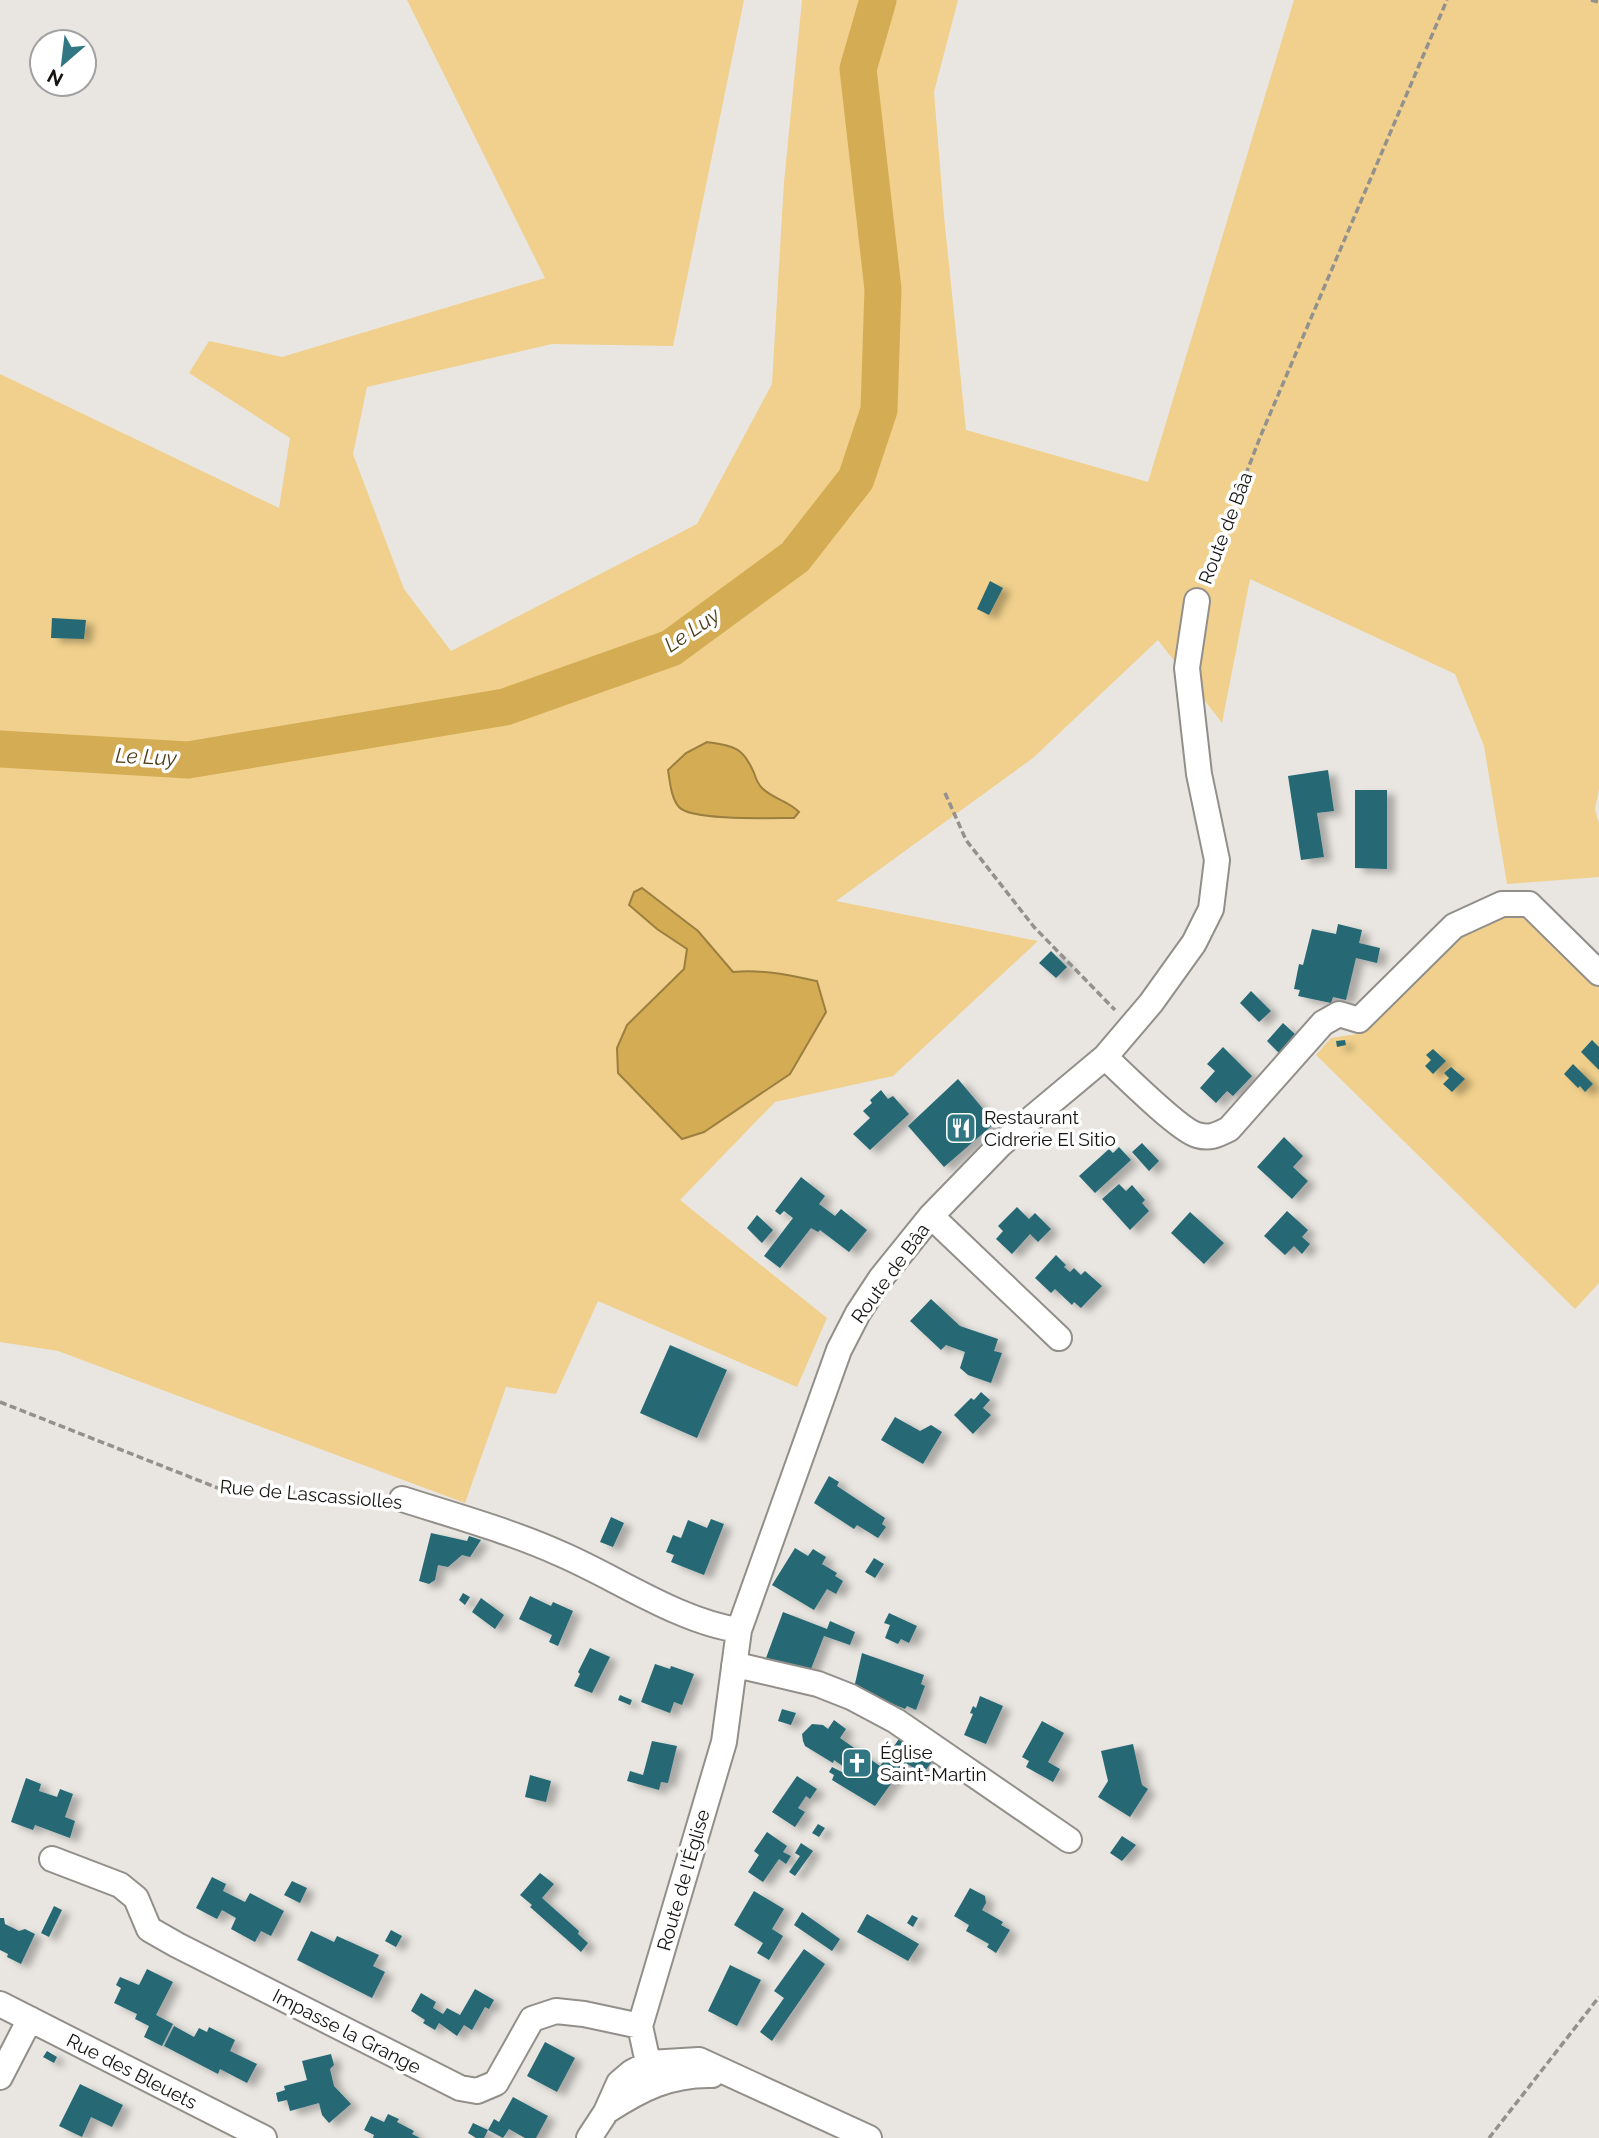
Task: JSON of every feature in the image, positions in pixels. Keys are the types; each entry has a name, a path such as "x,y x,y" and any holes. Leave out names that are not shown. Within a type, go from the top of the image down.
{"street":[{"name":"Route de Bâa","path":"739,1630 839,1350 858,1313 881,1278 930,1216 1001,1144 1105,1057 1151,1003 1194,943 1210,909 1217,860 1199,774 1187,668 1197,601"},
{"path":"1105,1057 1180,1125 1195,1135 1212,1138 1228,1129 1323,1023 1339,1014 1359,1020 1454,926 1502,904 1530,904 1599,973"},
{"path":"930,1216 1059,1338"},
{"name":"Rue de Lascassiolles","path":"402,1499 560,1553 692,1617 739,1630"},
{"name":"Route de l'Église","path":"654,2072 642,2043 640,2026 724,1742 739,1630"},
{"path":"734,1667 745,1667 818,1684 851,1697 896,1721 1069,1840"},
{"name":"Impasse la Grange","path":"52,1859 120,1885 135,1898 149,1929 177,1945 460,2088 477,2091 496,2083 532,2019 556,2011 640,2026"},
{"name":"Rue des Bleuets","path":"0,2004 264,2138"},
{"path":"0,2077 30,2019"},
{"path":"589,2138 606,2112 619,2083 632,2072 654,2072 699,2060 869,2138"}],"path":[{"name":"Route de Bâa","path":"1197,601 1261,435 1447,0"},
{"path":"1591,0 1599,2"},
{"path":"945,793 966,840 1034,927 1131,1027"},
{"name":"Rue de Lascassiolles","path":"0,1402 223,1490 347,1494 402,1499"},
{"path":"1489,2138 1599,1997"}],"shaded area":[{"path":"407,0 744,0 673,346 552,344 367,387 353,454 404,589 451,651 697,524 772,384 784,182 802,0 958,0 934,92 966,430 1148,482 1294,0 1599,0 1599,789 1595,809 1599,824 1599,877 1507,884 1484,746 1455,674 1250,579 1222,723 1158,640 1033,758 836,901 1038,941 893,1076 775,1102 680,1200 827,1318 797,1387 598,1301 556,1394 506,1387 465,1503 58,1351 0,1342 0,374 279,508 290,438 189,373 209,341 282,357 545,278"},
{"path":"707,742 736,749 750,764 762,788 799,812 794,818 733,818 699,815 679,807 673,795 668,770 686,753"},
{"path":"642,888 698,931 733,972 765,972 817,981 826,1012 790,1074 704,1132 682,1139 618,1073 617,1048 627,1025 684,969 687,949 657,929 629,905 634,892"},
{"path":"1518,910 1599,988 1599,1283 1575,1309 1316,1055 1331,1038 1357,1034 1454,939"}],"building":[{"path":"990,581 1003,588 989,615 977,609"},
{"path":"52,618 86,620 84,639 51,638"},
{"path":"1328,770 1334,811 1317,813 1324,857 1301,860 1288,776"},
{"path":"1355,790 1387,790 1387,869 1355,868"},
{"path":"1338,924 1362,930 1359,943 1380,948 1377,963 1356,958 1346,1000 1333,997 1331,1003 1298,996 1300,990 1294,989 1299,964 1303,965 1312,929 1336,934"},
{"path":"1051,951 1067,967 1056,978 1039,963"},
{"path":"1251,991 1271,1011 1259,1022 1240,1003"},
{"path":"1283,1023 1297,1036 1280,1054 1267,1041"},
{"path":"1345,1040 1346,1045 1337,1047 1336,1041"},
{"path":"1592,1040 1599,1047 1599,1070 1581,1052"},
{"path":"1223,1047 1252,1076 1233,1096 1227,1091 1216,1103 1200,1088 1215,1071 1207,1064"},
{"path":"1433,1049 1446,1061 1433,1074 1425,1066 1431,1060 1426,1055"},
{"path":"1573,1064 1593,1084 1585,1092 1564,1074"},
{"path":"1451,1067 1465,1079 1452,1092 1443,1084 1449,1078 1444,1073"},
{"path":"958,1079 995,1123 944,1167 908,1126"},
{"path":"881,1090 888,1099 893,1096 909,1114 870,1150 853,1134 870,1118 863,1111"},
{"path":"1284,1137 1303,1156 1293,1167 1308,1181 1292,1199 1257,1167"},
{"path":"1142,1143 1159,1161 1149,1171 1132,1152"},
{"path":"1119,1147 1131,1160 1095,1193 1079,1176 1109,1149 1113,1153"},
{"path":"801,1177 825,1196 819,1204 835,1216 841,1209 867,1230 849,1252 820,1230 818,1232 811,1228 780,1268 764,1256 793,1218 784,1211 780,1215 775,1211"},
{"path":"1119,1184 1126,1191 1132,1185 1145,1200 1142,1203 1149,1211 1130,1230 1102,1199"},
{"path":"1017,1207 1029,1219 1035,1213 1051,1229 1038,1242 1030,1234 1012,1254 996,1239 1003,1231 998,1226"},
{"path":"1287,1211 1308,1230 1302,1237 1310,1244 1302,1254 1294,1246 1285,1255 1264,1236"},
{"path":"1190,1212 1224,1243 1204,1264 1171,1233"},
{"path":"757,1215 773,1230 762,1243 747,1228"},
{"path":"1056,1255 1070,1272 1074,1268 1081,1275 1085,1271 1102,1286 1081,1308 1074,1302 1072,1305 1055,1289 1051,1293 1035,1278"},
{"path":"931,1299 960,1326 998,1339 994,1351 1002,1353 991,1383 968,1375 960,1368 965,1352 946,1345 941,1350 910,1321"},
{"path":"670,1345 727,1370 697,1438 640,1413"},
{"path":"981,1392 990,1400 983,1408 991,1415 973,1434 954,1415"},
{"path":"895,1417 920,1431 931,1425 942,1432 923,1464 881,1440"},
{"path":"829,1476 839,1482 837,1486 885,1518 882,1524 886,1527 878,1538 857,1525 854,1529 814,1503"},
{"path":"611,1517 624,1523 613,1547 600,1542"},
{"path":"711,1519 724,1524 704,1575 671,1562 674,1555 666,1552 673,1535 681,1538 688,1520 707,1528"},
{"path":"431,1533 467,1541 469,1536 481,1540 470,1557 462,1555 448,1567 438,1565 435,1580 429,1584 419,1581"},
{"path":"795,1548 808,1556 813,1549 826,1557 822,1564 837,1573 835,1576 843,1581 836,1594 827,1589 814,1610 772,1585"},
{"path":"874,1558 884,1564 875,1578 865,1572"},
{"path":"463,1593 470,1597 465,1605 459,1600"},
{"path":"530,1596 551,1606 553,1602 573,1611 558,1646 549,1642 552,1635 519,1619"},
{"path":"481,1598 504,1615 495,1629 472,1612"},
{"path":"783,1612 827,1629 830,1621 855,1632 850,1645 824,1636 809,1674 766,1658"},
{"path":"889,1613 917,1626 909,1643 901,1639 898,1644 885,1638 890,1625 884,1623"},
{"path":"590,1648 610,1657 592,1693 574,1686"},
{"path":"862,1653 924,1675 921,1684 925,1686 916,1710 907,1706 905,1709 854,1688"},
{"path":"655,1664 694,1674 682,1705 674,1702 670,1713 641,1702"},
{"path":"620,1695 632,1700 630,1705 618,1700"},
{"path":"980,1696 1003,1706 986,1744 964,1735 973,1714 970,1713 973,1706 976,1708"},
{"path":"782,1709 796,1713 791,1725 778,1721"},
{"name":"Église Saint-Martin","path":"834,1720 846,1729 840,1738 880,1766 901,1736 933,1760 923,1774 906,1763 875,1806 832,1780 834,1775 829,1772 832,1767 844,1773 847,1769 805,1746 802,1734 812,1724 823,1725 828,1729"},
{"path":"1042,1721 1064,1733 1048,1762 1060,1769 1053,1782 1026,1767 1029,1761 1022,1757"},
{"path":"652,1741 677,1746 668,1783 661,1782 659,1790 627,1781 630,1771 643,1775"},
{"path":"1133,1744 1142,1785 1148,1789 1130,1817 1098,1797 1108,1781 1101,1751"},
{"path":"530,1775 551,1781 546,1802 525,1797"},
{"path":"797,1776 817,1789 810,1799 806,1796 798,1808 805,1812 795,1827 772,1812"},
{"path":"26,1778 41,1784 39,1791 57,1797 60,1789 73,1794 65,1817 75,1821 70,1838 35,1825 33,1830 11,1822"},
{"path":"818,1824 825,1828 819,1837 812,1833"},
{"path":"767,1832 787,1846 783,1852 791,1856 786,1864 779,1859 763,1882 748,1872 759,1855 754,1851"},
{"path":"1122,1836 1136,1845 1122,1861 1110,1853"},
{"path":"801,1843 813,1851 795,1876 789,1872 800,1856 795,1853"},
{"path":"540,1873 554,1884 542,1898 579,1931 578,1934 588,1943 581,1952 520,1895"},
{"path":"212,1877 226,1884 223,1891 245,1902 250,1893 284,1911 271,1936 261,1931 255,1942 231,1929 236,1918 222,1910 217,1919 196,1908"},
{"path":"292,1881 307,1888 300,1903 284,1895"},
{"path":"970,1888 985,1896 986,1903 982,1910 1003,1922 1001,1925 1010,1930 996,1953 987,1947 989,1944 966,1931 969,1925 954,1916"},
{"path":"754,1891 784,1909 772,1929 783,1936 769,1960 757,1953 763,1943 734,1925"},
{"path":"54,1906 62,1910 49,1937 41,1933"},
{"path":"802,1912 840,1939 832,1951 794,1925"},
{"path":"867,1914 919,1944 908,1961 857,1932"},
{"path":"912,1915 918,1918 913,1927 907,1923"},
{"path":"0,1918 4,1918 5,1924 19,1931 25,1929 35,1934 21,1964 0,1950"},
{"path":"391,1930 402,1936 396,1947 385,1941"},
{"path":"311,1931 334,1942 337,1936 379,1955 373,1966 385,1972 372,1998 297,1960"},
{"path":"804,1949 825,1964 772,2041 760,2032 784,1998 774,1991"},
{"path":"730,1965 761,1980 737,2026 708,2011"},
{"path":"147,1969 173,1982 156,2015 173,2024 162,2046 144,2037 149,2026 135,2019 137,2014 114,2003 121,1988 116,1985 120,1977 139,1985"},
{"path":"475,1989 494,2000 489,2009 485,2007 472,2030 464,2025 457,2036 439,2023 435,2030 411,2011 421,1993 436,2002 433,2008 443,2014 447,2008 460,2015"},
{"path":"174,2026 194,2037 199,2028 207,2032 209,2027 235,2040 230,2051 257,2064 247,2083 220,2069 218,2074 164,2046"},
{"path":"545,2042 575,2058 557,2092 527,2076"},
{"path":"47,2051 57,2057 54,2063 43,2057"},
{"path":"331,2054 334,2065 330,2069 334,2086 351,2104 329,2123 322,2115 319,2103 290,2111 287,2100 278,2102 276,2093 285,2090 284,2086 307,2080 302,2061"},
{"path":"80,2084 123,2105 112,2127 91,2117 82,2137 59,2126"},
{"path":"513,2097 548,2116 536,2138 525,2138 509,2129 503,2138 488,2130 494,2119 499,2122"},
{"path":"388,2114 399,2119 397,2122 414,2131 412,2134 420,2138 373,2138 374,2135 364,2130 371,2116 384,2122"},
{"path":"473,2123 488,2130 484,2138 476,2138 468,2133"}],"waterway":[{"name":"Le Luy","path":"0,749 188,760 505,707 671,648 795,557 856,479 879,410 883,289 858,69 878,0"}],"place":[{"name":"Restaurant Cidrerie El Sitio","path":"961,1128"},
{"name":"Église Saint-Martin","path":"857,1763"}]}
